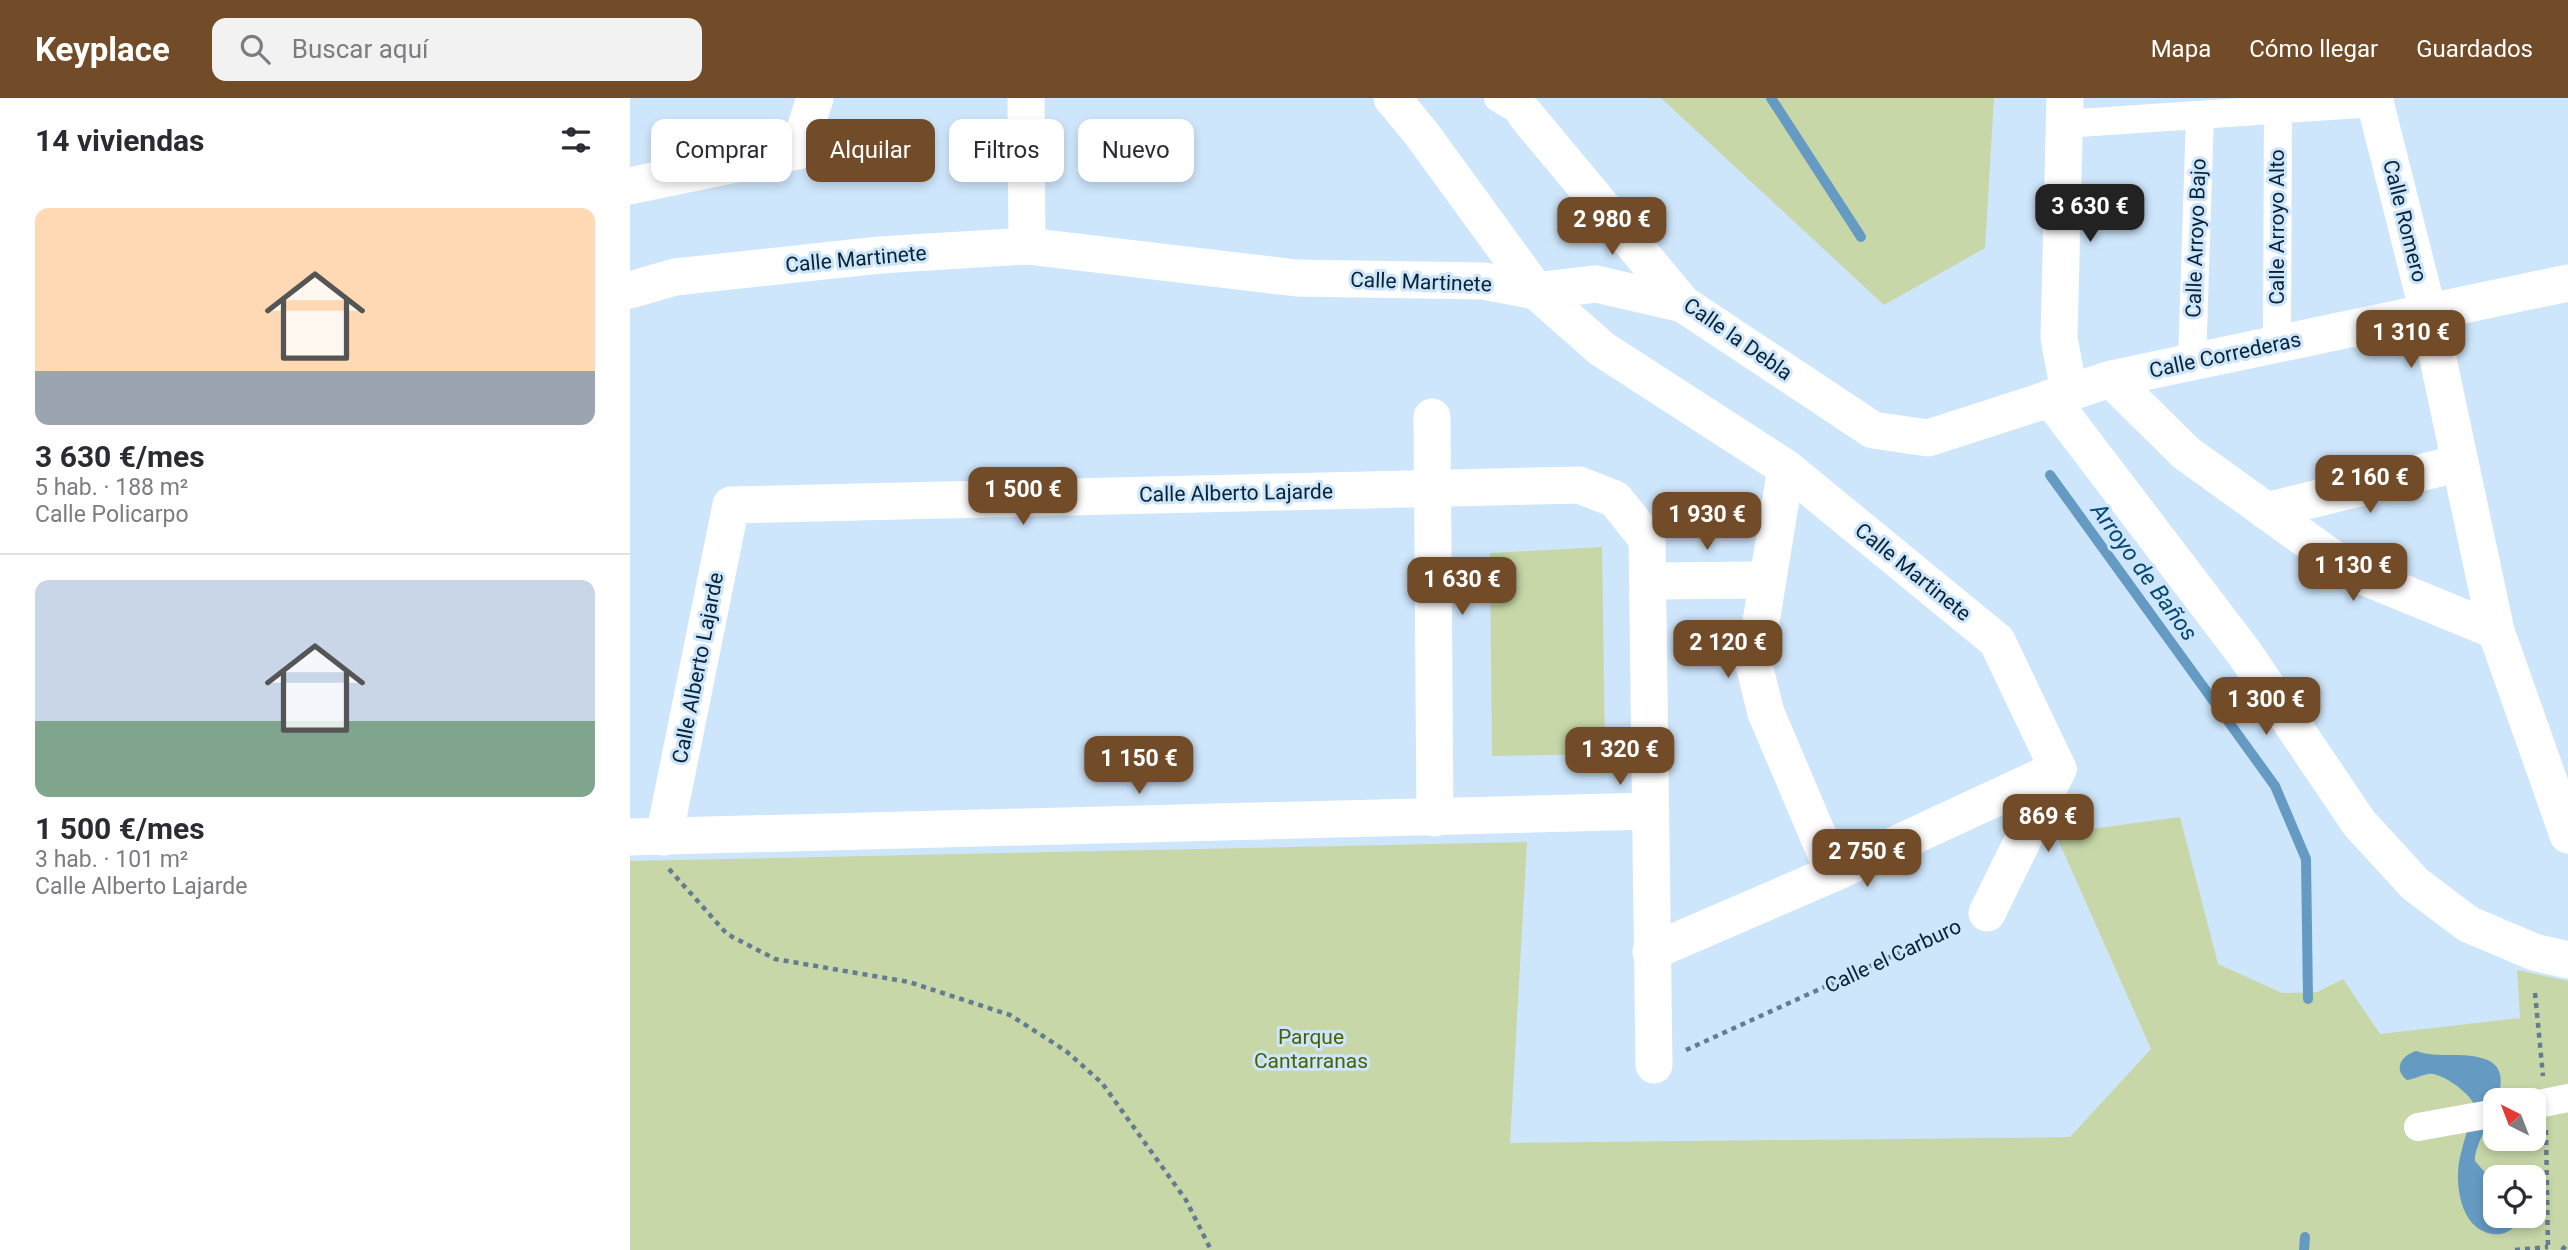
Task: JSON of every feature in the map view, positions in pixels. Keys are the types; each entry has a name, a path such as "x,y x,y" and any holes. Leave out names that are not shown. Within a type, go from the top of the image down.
{"street":[{"path":"630,186 797,150 815,98"},
{"path":"1026,98 1027,246"},
{"path":"1392,98 1421,133 1536,291 1596,284 1683,303"},
{"path":"2374,101 2200,115 2064,111 2059,395 2245,654 2359,823 2415,884 2468,924 2534,952 2568,960"},
{"name":"Calle Romero","path":"2374,101 2428,312 2496,631 2568,835"},
{"name":"Calle la Debla","path":"1511,106 1683,303 1873,430 1928,438"},
{"name":"Calle Arroyo Alto","path":"2277,344 2278,110"},
{"name":"Calle Arroyo Bajo","path":"2192,362 2200,115"},
{"name":"Calle Martinete","path":"630,290 689,275 880,255 1027,246 1296,278 1484,281 1536,291 1602,349 1786,468 1997,641 2058,769"},
{"name":"Calle Correderas","path":"1928,438 2111,379 2568,283"},
{"path":"2111,379 2186,453 2350,571 2496,631"},
{"path":"1432,417 1435,818"},
{"path":"2266,510 2460,463"},
{"path":"1786,468 1754,665 1766,713 1835,873"},
{"name":"Calle Alberto Lajarde","path":"647,837 731,505 1579,485 1615,499 1647,539 1648,581"},
{"path":"1654,1065 1648,581 1766,580"},
{"path":"1651,952 1835,873 2058,769"},
{"name":"Calle el Carburo","path":"1987,913 2058,769"},
{"path":"647,837 1649,811"},
{"path":"2546,1103 2568,1098"},
{"path":"2418,1127 2483,1116"}],"path":[{"path":"647,837 669,871 727,934 775,958 908,982 1010,1015 1066,1051 1102,1083 1186,1200 1211,1250"},
{"name":"Calle el Carburo","path":"1654,1065 1987,913"},
{"path":"2561,1250 2568,1243"},
{"path":"2515,1250 2548,1247"}],"green space":[{"path":"1661,98 1994,98 1985,248 1884,305"},
{"path":"1602,547 1605,754 1492,756 1490,553"},
{"name":"Parque Cantarranas","path":"2180,817 2218,964 2282,993 2317,992 2343,979 2380,1034 2520,1018 2517,970 2568,981 2568,1250 630,1250 630,861 1527,842 1510,1143 2070,1137 2151,1049 2059,842 2061,833"}],"water":[{"path":"2416,1051 2468,1056 2485,1059 2496,1067 2501,1078 2500,1088 2483,1088 2483,1135 2475,1161 2483,1170 2483,1228 2512,1228 2506,1232 2492,1234 2481,1230 2473,1224 2462,1203 2458,1168 2474,1105 2472,1100 2441,1076 2429,1074 2407,1080 2400,1072 2401,1063 2406,1056"}],"waterway":[{"name":"Arroyo de Baños","path":"1771,98 1861,237"},
{"name":"Arroyo de Baños","path":"2050,475 2275,786 2306,859 2308,999"},
{"name":"Arroyo de Baños","path":"2304,1250 2305,1237"}]}
